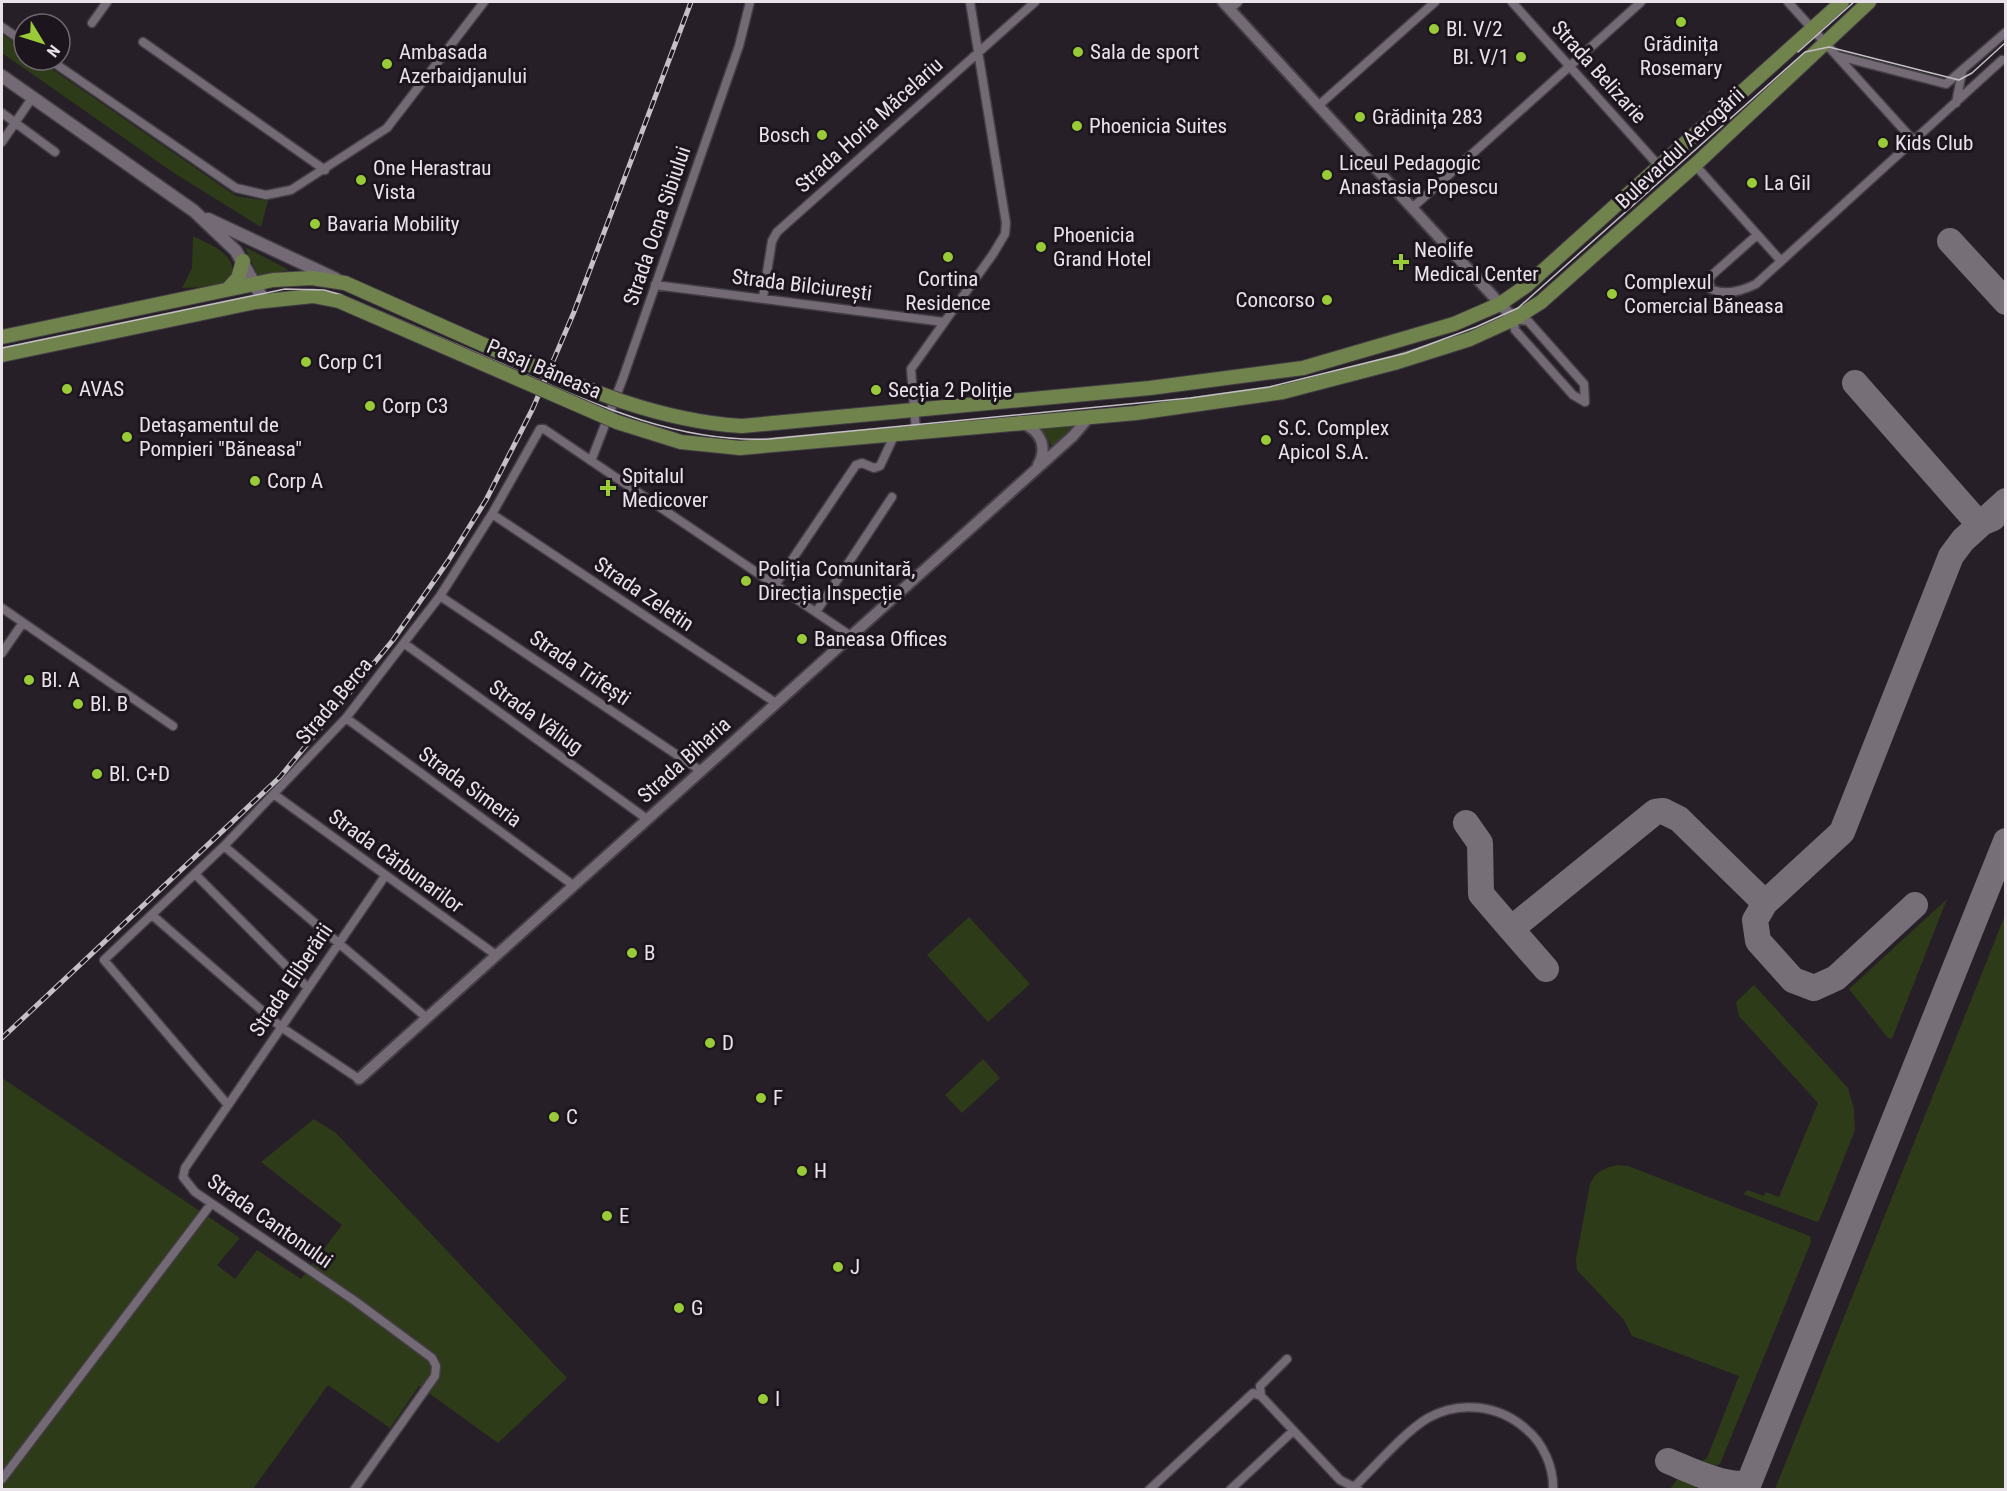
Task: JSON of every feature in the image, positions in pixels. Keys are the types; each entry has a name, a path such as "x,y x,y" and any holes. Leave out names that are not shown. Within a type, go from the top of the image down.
{"main road":[{"name":"Bulevardul Aerogării","path":"914,410 1150,388 1303,368 1425,334 1500,304 1526,286 1842,2"},
{"name":"Bulevardul Aerogării","path":"1090,416 1215,403 1304,387 1470,339 1514,319 1541,302 1695,165 1869,2"},
{"path":"2,76 194,211 226,240 243,261 264,301"},
{"path":"194,211 345,283"},
{"path":"228,289 238,278 243,261"},
{"name":"Pasaj Băneasa","path":"2,337 228,289 303,278 345,283 530,365 624,403 679,418 742,426 914,410"},
{"name":"Pasaj Băneasa","path":"2,355 264,301 313,296 339,301 632,428 697,444 740,448 1090,416"}],"street":[{"path":"92,23 107,2"},
{"path":"67,72 236,188 266,195 291,190 387,128 484,2"},
{"name":"Strada Ocna Sibiului","path":"591,461 739,46 750,2"},
{"path":"916,431 911,369 1005,234 1006,223 970,2"},
{"name":"Strada Horia Măcelariu","path":"763,297 772,241 777,232 1035,2"},
{"path":"1318,106 1435,2"},
{"name":"Strada Belizarie","path":"1512,2 1659,166"},
{"path":"1412,208 1641,2"},
{"path":"1788,2 1914,141"},
{"path":"1231,4 1318,106 1514,319 1515,330 1572,395 1585,402 1584,384 1528,321 1514,319"},
{"path":"1838,56 1945,84 2006,32"},
{"path":"143,42 325,170"},
{"path":"1757,235 1712,275 1709,280 1711,289 1724,292 1745,289 1756,284 2002,60"},
{"path":"1955,103 1963,70"},
{"path":"2,142 32,98"},
{"path":"2,113 55,152"},
{"path":"1695,165 1781,261"},
{"name":"Strada Bilciurești","path":"655,285 763,297 944,322"},
{"name":"Strada Biharia","path":"359,1079 1081,429 1090,416"},
{"path":"1019,422 1034,429 1043,444 1042,455 1034,471"},
{"name":"Strada Berca","path":"228,1105 104,960 275,795 346,718 440,596 492,514 536,432 544,429 591,461"},
{"path":"775,585 856,465 862,462 874,468 880,466 895,434"},
{"path":"591,461 851,636"},
{"path":"816,612 892,497"},
{"name":"Strada Zeletin","path":"492,514 776,703"},
{"name":"Strada Trifești","path":"440,596 701,771"},
{"path":"2,608 172,726"},
{"path":"2,653 22,624"},
{"name":"Strada Văliug","path":"405,644 647,819"},
{"name":"Strada Simeria","path":"346,718 573,885"},
{"name":"Strada Cărbunarilor","path":"275,795 496,955"},
{"path":"224,846 426,1018"},
{"path":"195,874 308,988"},
{"name":"Strada Eliberării","path":"228,1105 385,876"},
{"path":"153,915 281,1027 359,1079"},
{"name":"Strada Cantonului","path":"228,1105 184,1168 183,1177 187,1185 419,1348 432,1358 436,1366 435,1376 354,1490"},
{"path":"2,1479 211,1204"},
{"path":"1261,1396 1260,1386 1287,1359"},
{"path":"1149,1490 1253,1394 1261,1396 1340,1480 1354,1489 1427,1419 1448,1410 1480,1407 1510,1416 1534,1436 1550,1467 1553,1490"},
{"path":"1230,1490 1293,1431"}],"green space":[{"path":"2,34 12,41 12,60 2,53"},
{"path":"29,72 56,72 236,196 268,201 261,227 174,173"},
{"path":"193,236 212,245 229,259 232,274 226,282 210,287 182,288 192,268"},
{"path":"245,247 289,270 258,276"},
{"path":"1074,424 1075,428 1055,445 1051,445 1041,426"},
{"path":"1947,899 1892,1039 1888,1038 1849,989"},
{"path":"2005,915 2005,1489 1775,1489 1988,958"},
{"path":"969,917 1030,984 988,1022 927,955"},
{"path":"1754,985 1848,1088 1854,1109 1855,1130 1817,1222 1743,1194 1748,1190 1764,1196 1766,1192 1779,1197 1818,1103 1739,1016 1736,1002"},
{"path":"983,1059 1000,1078 962,1113 945,1095"},
{"path":"2,1078 240,1238 217,1265 235,1279 257,1250 301,1279 342,1225 261,1162 314,1119 336,1133 567,1378 498,1443 419,1386 390,1428 328,1385 253,1489 2,1489"},
{"path":"1617,1165 1628,1166 1810,1236 1811,1242 1720,1464 1712,1467 1702,1461 1707,1458 1739,1376 1632,1336 1624,1320 1577,1270 1576,1259 1590,1184 1601,1171"},
{"path":"1678,1478 1704,1488 1705,1489 1670,1489"}],"taxiway":[{"path":"1950,241 2006,302"},
{"path":"1855,383 1979,524 1993,518"},
{"path":"1915,905 1836,978 1814,988 1793,980 1758,941 1755,920 1765,903 1842,832 1951,556 1963,540 2006,501"},
{"path":"1546,969 1511,929 1655,812 1663,811 1679,819 1765,903"},
{"path":"1466,823 1480,843 1481,894 1511,929"},
{"path":"1746,1490 2006,841"},
{"path":"1668,1461 1721,1481 1732,1483 1749,1481"}],"tram line":[{"path":"1798,52 1854,2"},
{"path":"2,348 285,289 324,290 342,295 601,406 666,427 734,438 769,439 1190,398 1269,387 1406,353 1476,327 1518,308 1805,52 1829,47 1959,80 1972,73 2006,42"}],"railway":[{"path":"2,1038 280,777 393,640 448,561 486,500 533,408 574,312 691,2"}],"place":[{"name":"Grădinița Rosemary","path":"1681,22"},
{"name":"Bl. V/2","path":"1434,29"},
{"name":"Sala de sport","path":"1078,52"},
{"name":"Bl. V/1","path":"1521,57"},
{"name":"Ambasada Azerbaidjanului","path":"387,64"},
{"name":"Grădinița 283","path":"1360,117"},
{"name":"Phoenicia Suites","path":"1077,126"},
{"name":"Bosch","path":"822,135"},
{"name":"Kids Club","path":"1883,143"},
{"name":"Liceul Pedagogic Anastasia Popescu","path":"1327,175"},
{"name":"One Herastrau Vista","path":"361,180"},
{"name":"La Gil","path":"1752,183"},
{"name":"Bavaria Mobility","path":"315,224"},
{"name":"Phoenicia Grand Hotel","path":"1041,247"},
{"name":"Cortina Residence","path":"948,257"},
{"name":"Neolife Medical Center","path":"1401,262"},
{"name":"Complexul Comercial Băneasa","path":"1612,294"},
{"name":"Concorso","path":"1327,300"},
{"name":"Corp C1","path":"306,362"},
{"name":"AVAS","path":"67,389"},
{"name":"Secția 2 Poliție","path":"876,390"},
{"name":"Corp C3","path":"370,406"},
{"name":"Detașamentul de Pompieri \"Băneasa\"","path":"127,437"},
{"name":"S.C. Complex Apicol S.A.","path":"1266,440"},
{"name":"Corp A","path":"255,481"},
{"name":"Spitalul Medicover","path":"608,488"},
{"name":"Poliția Comunitară, Direcția Inspecție","path":"746,581"},
{"name":"Baneasa Offices","path":"802,639"},
{"name":"Bl. A","path":"29,680"},
{"name":"Bl. B","path":"78,704"},
{"name":"Bl. C+D","path":"97,774"},
{"name":"B","path":"632,953"},
{"name":"D","path":"710,1043"},
{"name":"F","path":"761,1098"},
{"name":"C","path":"554,1117"},
{"name":"H","path":"802,1171"},
{"name":"E","path":"607,1216"},
{"name":"J","path":"838,1267"},
{"name":"G","path":"679,1308"},
{"name":"I","path":"763,1399"}]}
